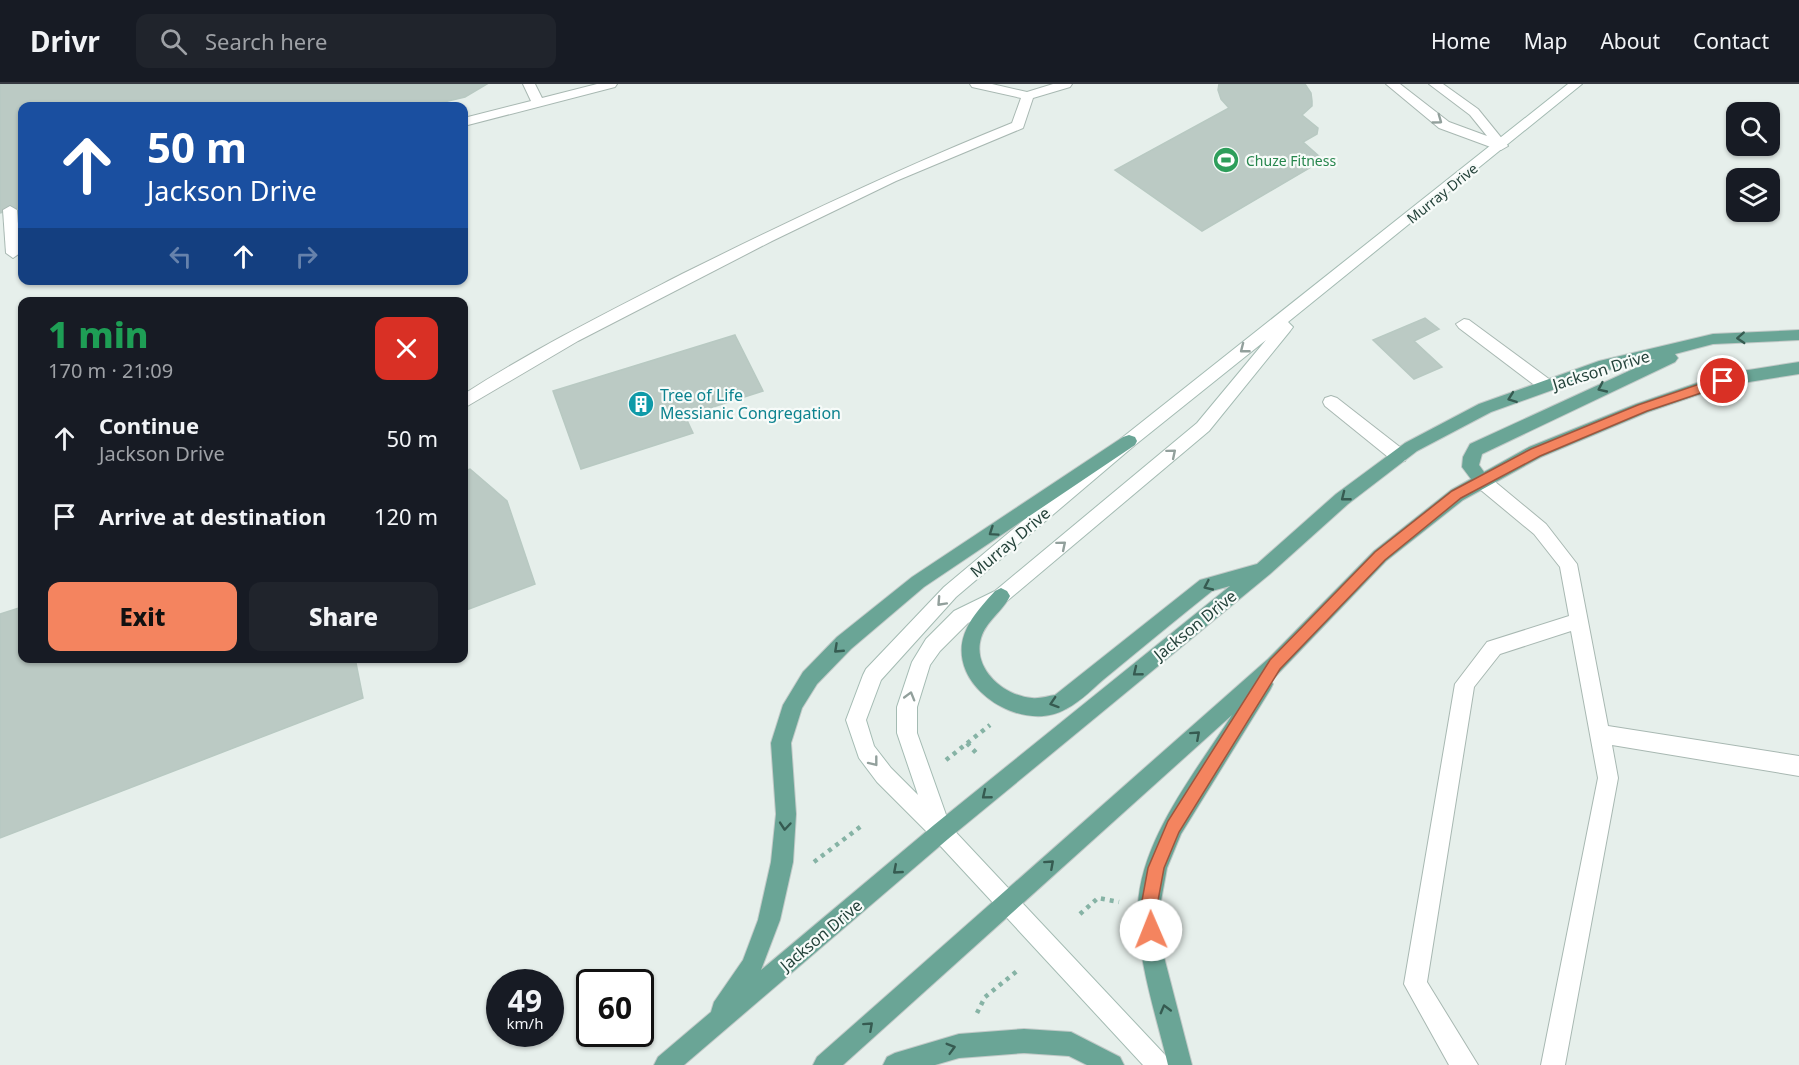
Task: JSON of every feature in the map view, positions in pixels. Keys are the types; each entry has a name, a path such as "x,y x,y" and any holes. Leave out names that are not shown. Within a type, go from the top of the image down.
{"main road":[{"path":"529,84 538,103"},
{"path":"468,121 611,84"},
{"path":"976,84 1028,96 1066,84"},
{"path":"1392,84 1444,125 1501,146"},
{"path":"1435,84 1474,112 1501,146"},
{"name":"Murray Drive","path":"1158,1065 941,832 884,775 866,751 856,720 873,675 950,592 1129,441 1576,84"},
{"path":"468,399 511,371 732,255 966,145 1018,124 1028,96"},
{"path":"10,210 12,253"},
{"name":"Murray Drive","path":"941,832 907,733 907,707 922,662 933,645 961,617 1001,596 1203,427 1307,300"},
{"path":"1464,324 1547,386"},
{"name":"Jackson Drive","path":"666,1065 941,832 1264,569 1342,499 1411,447 1485,408 1605,365 1713,339 1799,335"},
{"path":"1553,1065 1608,777 1568,564 1540,529 1482,481 1470,467 1470,457 1476,449 1487,443 1713,339"},
{"path":"825,1065 1275,665 1380,556 1457,495 1535,452 1642,408 1723,381 1799,368"},
{"path":"1330,402 1399,456"},
{"path":"711,1027 751,967 770,920 782,862 786,814 781,743 793,705 810,678 844,643 918,582 1129,441"},
{"path":"1001,596 974,634 970,648 975,670 996,694 1019,705 1035,708 1060,703 1206,585 1264,569"},
{"path":"1466,1065 1461,1063 1415,984 1465,684 1494,648 1579,621"},
{"path":"1180,1065 1152,953 1149,906 1156,868 1173,826 1275,665"},
{"path":"1600,734 1799,766"},
{"path":"895,1065 959,1046 1024,1041 1071,1044 1112,1065"}],"path":[{"path":"946,760 990,725"},
{"path":"967,743 978,755"},
{"path":"812,864 864,824"},
{"path":"1080,914 1098,898 1119,902"},
{"path":"976,1017 985,997 1017,971"}],"building":[{"path":"0,84 487,84 465,97 444,102 18,102 18,208 0,213"},
{"name":"Chuze Fitness","path":"1219,84 1305,84 1311,93 1312,106 1302,115 1318,128 1317,134 1303,142 1321,158 1318,163 1202,231 1115,170 1229,108 1221,99"},
{"path":"1425,318 1439,329 1414,341 1442,367 1414,379 1373,340"},
{"name":"Tree of Life Messianic Congregation","path":"735,335 763,391 685,416 693,433 581,469 553,391"},
{"path":"468,470 507,501 535,584 468,609"},
{"path":"18,608 18,663 356,663 363,698 0,838 0,614"}],"place":[{"name":"Chuze Fitness","path":"1226,160"},
{"name":"Tree of Life Messianic Congregation","path":"641,404"}],"route":[{"path":"1151,930 1149,906 1156,868 1173,826 1275,665 1380,556 1457,495 1535,452 1642,408 1723,381"}]}
